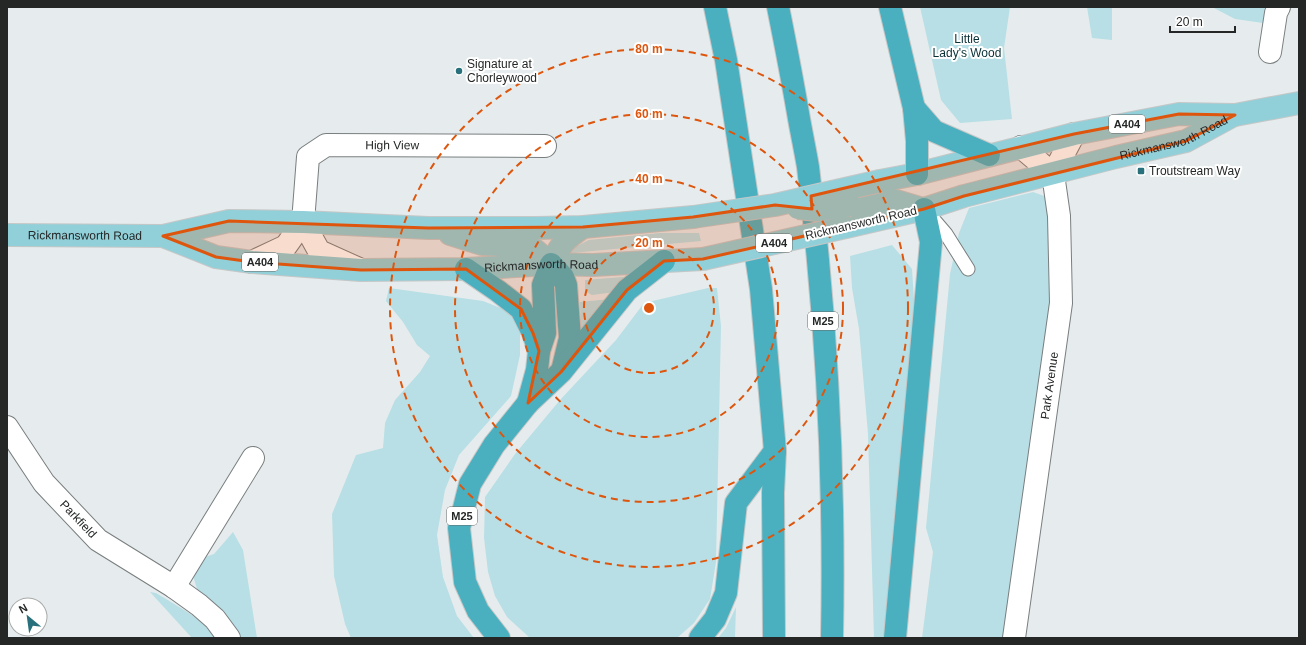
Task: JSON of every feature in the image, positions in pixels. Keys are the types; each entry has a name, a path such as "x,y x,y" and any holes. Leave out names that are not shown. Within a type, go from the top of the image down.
{"highway":[{"path":"715,7 726,60 761,289 775,451 773,493 774,638"},
{"name":"M25","path":"778,7 808,166 822,306 831,443 834,570 832,638"},
{"path":"890,7 914,108 917,141 917,174"},
{"path":"914,108 934,131 989,155"},
{"path":"895,638 931,242 924,209"},
{"name":"M25","path":"499,638 478,611 465,582 459,528 470,484 494,445 528,403 561,372 627,290 664,261"},
{"path":"551,264 563,277 566,285 570,338 561,372"},
{"name":"M25","path":"528,403 545,333 543,286 551,264"},
{"path":"466,269 521,310 533,333 540,351"},
{"path":"700,638 715,619 726,593 736,503 775,451"}],"main road":[{"name":"A404","path":"1235,115 1299,103"},
{"name":"Rickmansworth Road","path":"7,234 163,236 229,222 303,222 428,228 583,227 693,217 775,204 917,174 1021,146 1074,134 1179,114 1235,115"},
{"name":"Rickmansworth Road","path":"163,236 216,257 252,262 361,270 466,269 551,264 593,265 703,259 924,209 964,196 1116,157 1186,141 1235,115"},
{"path":"775,204 817,210 869,201 893,200 924,209 917,174"},
{"path":"428,228 482,244 520,246 535,250 551,264 567,238 583,227"}],"street":[{"path":"1270,52 1276,13 1279,7"},
{"path":"1021,146 1054,174 1074,134"},
{"name":"High View","path":"303,222 308,157 326,145 545,146"},
{"name":"Park Avenue","path":"1014,638 1061,303 1060,216 1054,174"},
{"path":"252,262 286,246 303,222 319,251 361,270"},
{"name":"Parkfield","path":"7,427 44,483 98,540 174,587 199,605 215,619 229,638"},
{"path":"174,587 253,458"}],"lane":[{"path":"924,209 946,234 968,269"}],"highlighted area":[{"path":"1179,114 1235,115 1186,141 964,196 924,209 703,259 664,261 627,290 561,372 528,403 539,351 533,333 521,309 466,269 361,270 252,262 216,257 163,236 229,221 428,228 583,227 693,217 775,205 812,209 811,196 1074,134"}],"green space":[{"name":"Little Lady's Wood","path":"920,7 1010,7 1004,48 1012,119 960,123 941,100"},
{"path":"1087,7 1112,7 1112,40 1092,38"},
{"path":"1212,7 1268,7 1263,23 1235,19"},
{"path":"1033,192 1050,198 1055,301 1008,638 922,638 933,552 926,528 950,274 959,233 969,208"},
{"path":"660,233 699,233 701,241 571,253 577,246 589,240"},
{"path":"892,245 912,269 914,300 887,638 874,638 868,434 859,329 852,288 850,256"},
{"path":"623,277 625,279 615,292 592,295 585,291 585,280"},
{"path":"389,288 483,301 508,311 520,328 520,355 511,396 459,455 445,490 437,535 443,577 457,616 474,638 351,638 345,624 334,576 332,514 356,455 383,448 385,423 395,400 420,372 430,356 417,345 403,322 386,301"},
{"path":"708,288 717,288 721,326 716,562 710,599 694,623 677,638 530,638 507,617 495,596 488,572 484,538 485,497 515,454 560,400 616,340 644,303"},
{"path":"610,299 581,332 580,302"},
{"path":"233,532 243,550 257,638 242,638 239,636 198,592 193,576 202,558 214,554"},
{"path":"150,592 156,593 189,613 204,624 216,638 192,638"},
{"path":"736,607 735,638 718,638 726,628"}],"place":[{"name":"Signature at Chorleywood","path":"459,71"},
{"name":"Troutstream Way","path":"1141,171"}]}
